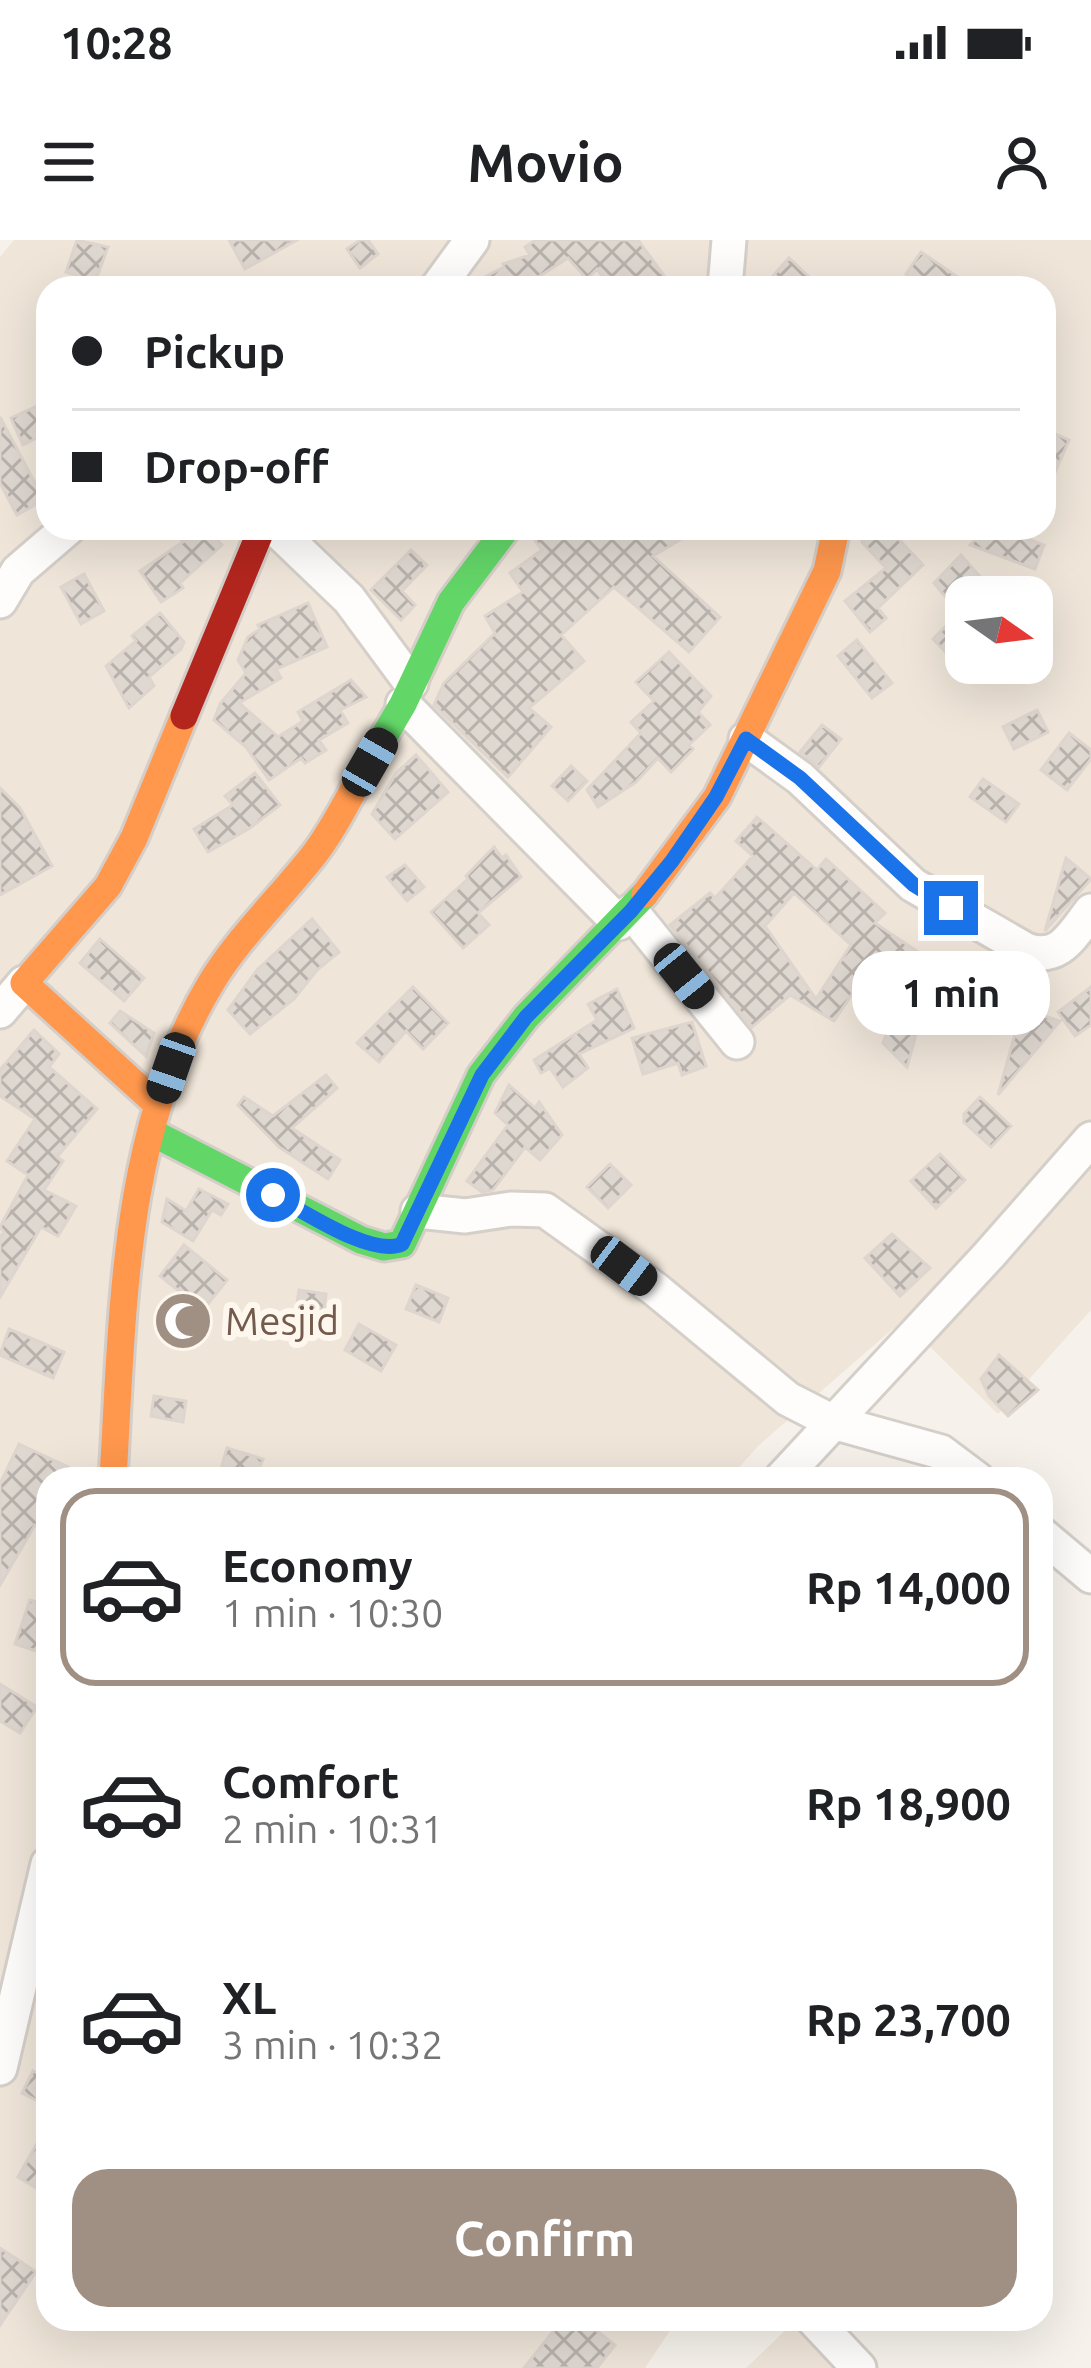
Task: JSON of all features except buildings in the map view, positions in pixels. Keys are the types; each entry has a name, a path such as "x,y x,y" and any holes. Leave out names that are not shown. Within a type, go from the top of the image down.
{"street":[{"path":"446,276 472,240"},
{"path":"726,276 729,240"},
{"path":"0,602 18,571 54,540"},
{"path":"0,1011 108,886 134,838 257,540"},
{"path":"288,540 350,598 407,693 625,917 737,1042"},
{"path":"114,1467 126,1258 154,1118 196,1005 301,875 407,693 452,602 499,540"},
{"path":"24,983 154,1118 370,1244 393,1248 402,1244 482,1075 526,1017 625,917 672,861 716,797 827,571 835,540"},
{"path":"746,739 800,778 914,885 1027,950 1052,955 1091,911"},
{"path":"792,1467 1091,1138"},
{"path":"418,1211 465,1216 545,1210 655,1289 788,1399 832,1422 941,1452 961,1467"},
{"path":"1053,1544 1091,1576"},
{"path":"0,2068 36,1915"},
{"path":"824,2331 859,2368"}],"shaded area":[{"path":"14,240 1091,240 1091,1310 998,1414 903,1320 740,1467 36,1467 36,2331 670,2331 645,2368 0,2368 0,257"},
{"path":"785,2331 837,2331 879,2368 746,2368"}],"traffic: fast":[{"path":"369,762 403,704 451,602 498,540"},
{"path":"151,1132 361,1240 384,1247 402,1244 481,1075 526,1017 645,894"}],"traffic: slow":[{"path":"645,894 717,797 827,571 834,540"},
{"path":"158,1105 24,983 108,886 134,838 184,716"},
{"path":"114,1467 132,1224 160,1100 182,1040 211,983 321,845 369,762"}],"traffic: jam":[{"path":"184,716 257,540"}],"place":[{"name":"Mesjid","path":"183,1321"}],"route":[{"path":"273,1195 370,1244 393,1248 402,1244 482,1075 526,1017 631,911 672,861 716,797 746,739 800,778 914,885 951,908"}]}
